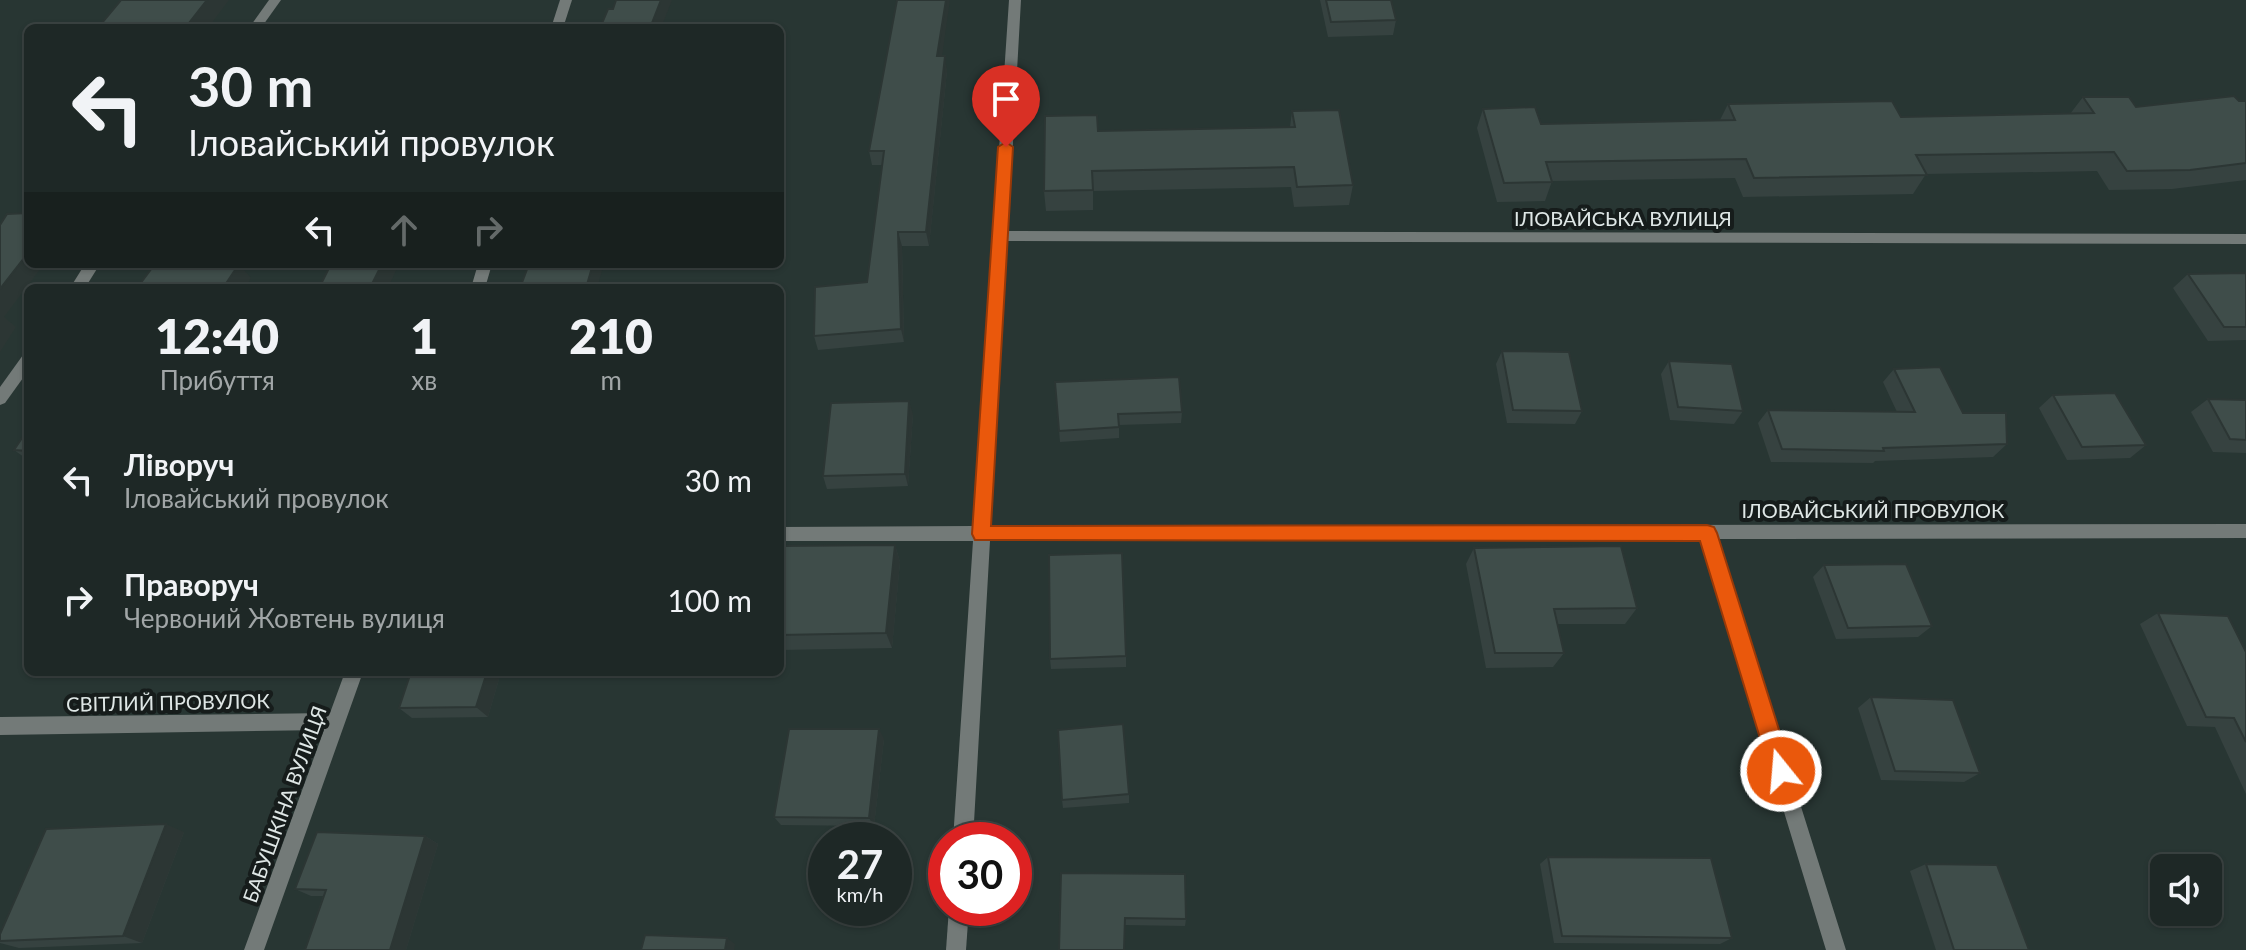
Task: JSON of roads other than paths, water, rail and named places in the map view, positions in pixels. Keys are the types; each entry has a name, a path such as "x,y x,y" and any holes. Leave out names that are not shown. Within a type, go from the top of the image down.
{"street":[{"path":"258,24 275,0"},
{"path":"558,24 566,0"},
{"path":"964,822 1015,0"},
{"name":"ІЛОВАЙСЬКА ВУЛИЦЯ","path":"1000,236 2246,239"},
{"path":"0,399 24,365"},
{"name":"ІЛОВАЙСЬКИЙ ПРОВУЛОК","path":"784,534 2246,531"},
{"path":"1707,533 1836,950"},
{"name":"БАБУШКІНА ВУЛИЦЯ","path":"254,950 353,676"},
{"name":"СВІТЛИЙ ПРОВУЛОК","path":"0,726 337,721"},
{"path":"956,950 958,926"}]}
